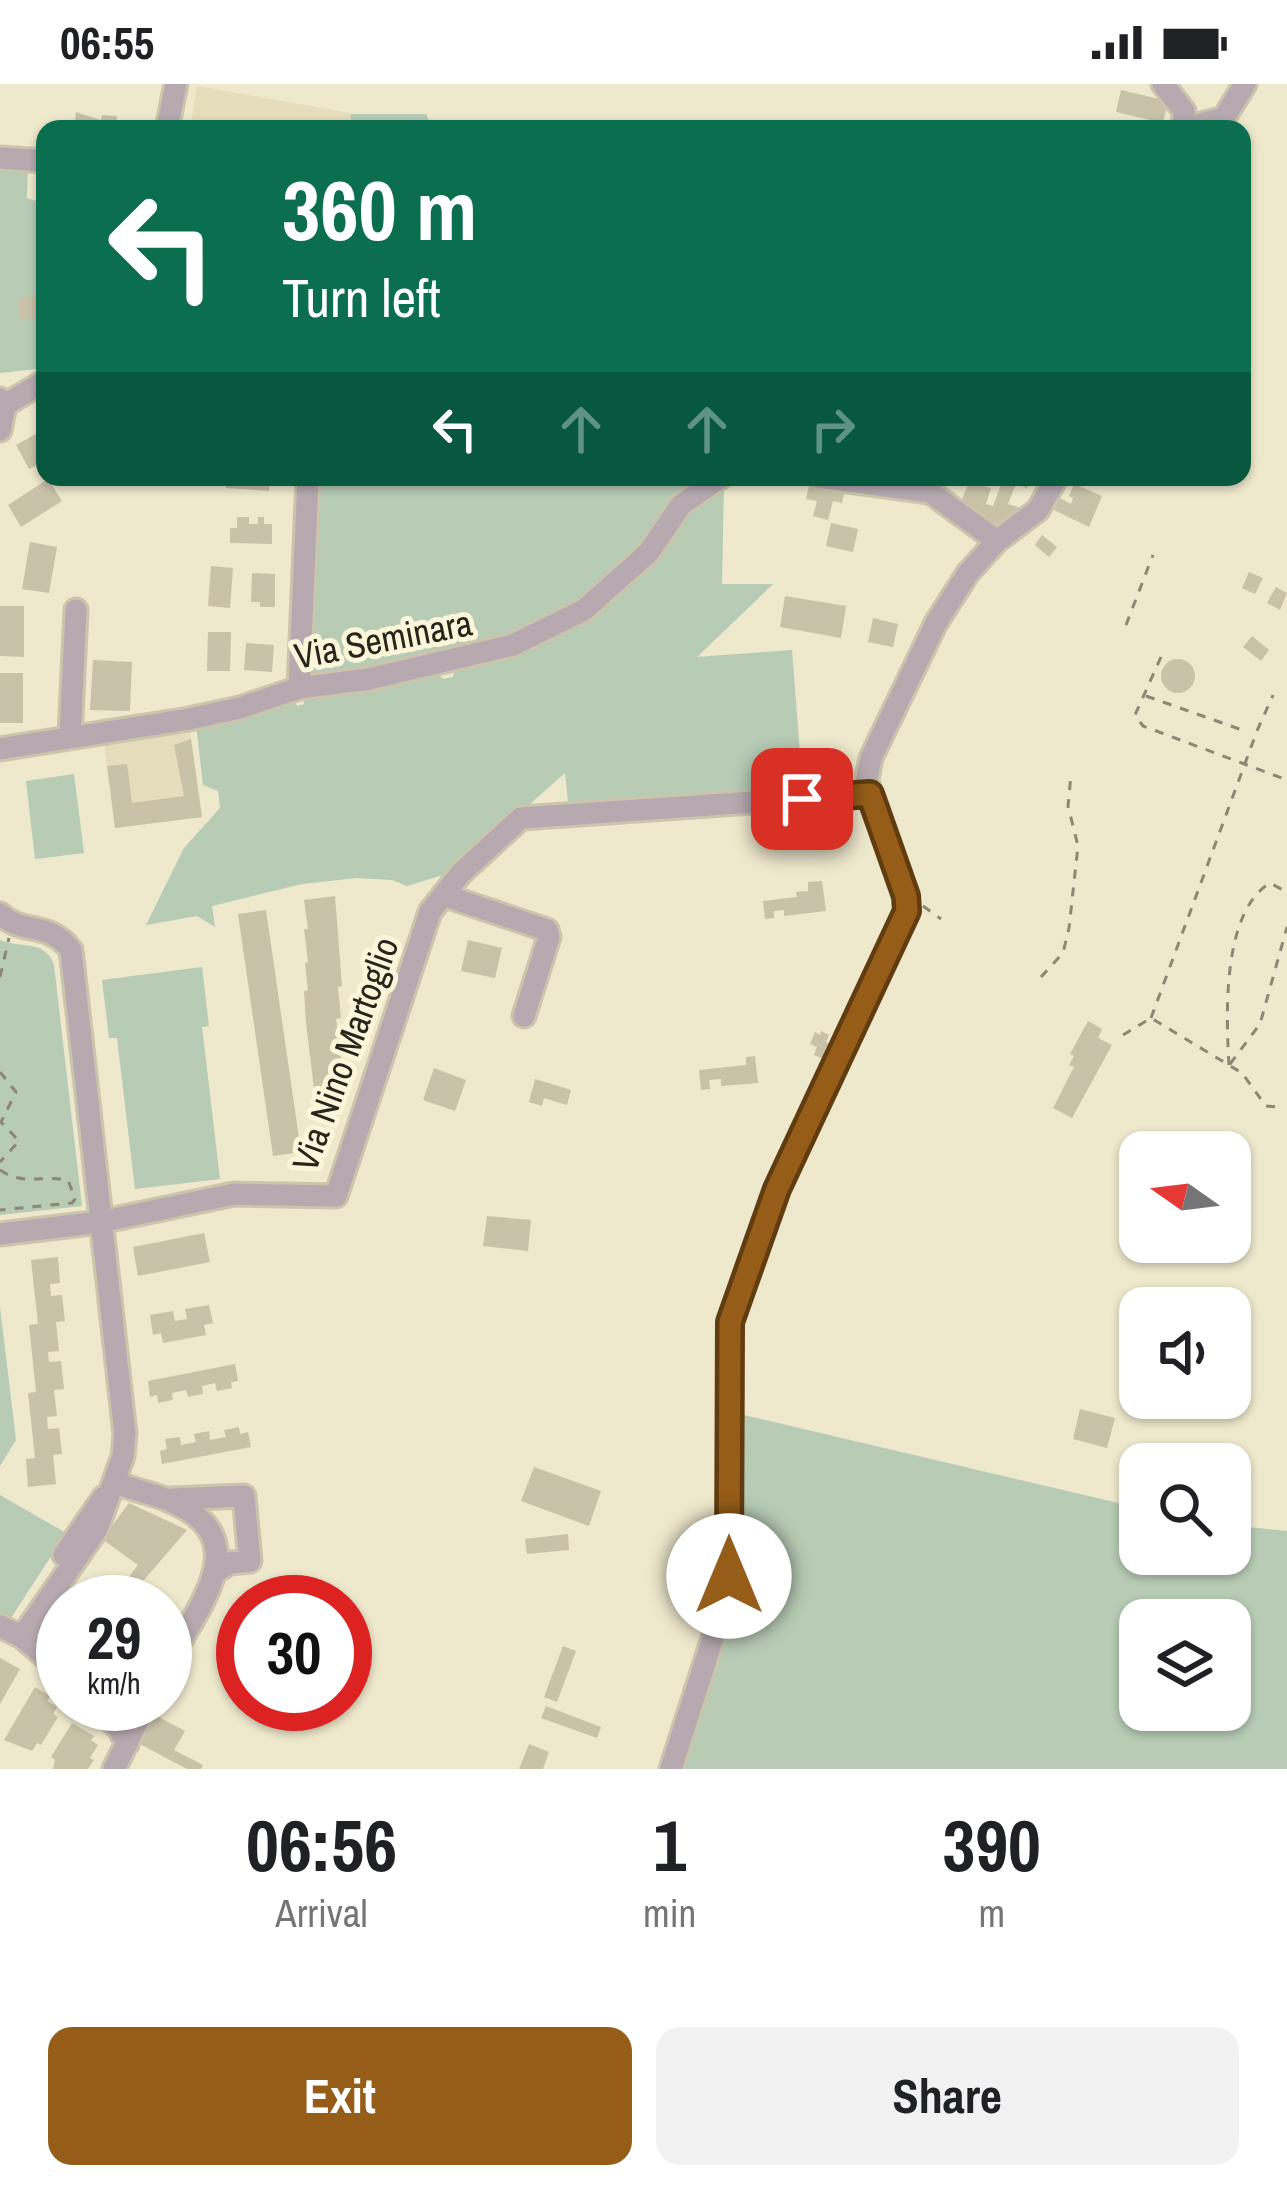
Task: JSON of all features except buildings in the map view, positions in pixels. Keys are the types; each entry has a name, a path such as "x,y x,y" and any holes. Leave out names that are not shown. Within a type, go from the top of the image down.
{"street":[{"path":"169,120 176,84"},
{"path":"1163,84 1184,111 1184,120"},
{"path":"1217,120 1224,118 1245,84"},
{"path":"0,158 36,160"},
{"path":"0,430 2,402 36,385"},
{"path":"299,688 308,486"},
{"name":"Via Seminara","path":"0,749 240,708 299,688 446,664 513,645 584,610 633,569 681,505 708,486"},
{"path":"886,486 930,492 997,541"},
{"path":"671,1769 727,1594 730,1322 777,1189 907,911 870,794 871,758 935,623 968,573 997,541 1038,509 1052,486"},
{"path":"70,737 76,610"},
{"path":"524,1016 549,937 547,930 443,895 521,818 870,794"},
{"name":"Via Nino Martoglio","path":"0,1234 100,1222 234,1194 336,1196 430,912 443,895"},
{"path":"0,914 19,926 49,930 71,950 125,1434 98,1529 22,1637"},
{"path":"115,1482 167,1499 213,1529 218,1544 215,1571 192,1616"},
{"path":"167,1499 244,1496 250,1561 230,1562 215,1571"},
{"path":"0,1627 36,1649"},
{"path":"120,1731 127,1744"},
{"path":"114,1769 133,1731"}],"path":[{"path":"1126,626 1153,555"},
{"path":"1161,657 1135,715 1143,726 1287,780"},
{"path":"1123,1035 1151,1018 1273,695"},
{"path":"1144,696 1245,731"},
{"path":"1041,977 1064,953 1069,928 1078,845 1067,806 1071,775"},
{"path":"1229,1065 1226,1016 1239,922 1256,892 1270,883 1287,892"},
{"path":"1229,1065 1260,1024 1287,927"},
{"path":"0,977 8,944"},
{"path":"1151,1018 1242,1072 1266,1106 1280,1107"},
{"path":"0,1072 16,1093 2,1121 20,1142 0,1162"},
{"path":"0,1170 17,1181 68,1180 75,1198 72,1203 0,1210"}],"shaded area":[{"path":"197,86 350,113 351,120 191,120"},
{"path":"190,730 202,817 115,828 104,743"}],"green space":[{"path":"350,114 426,114 429,120 351,120"},
{"path":"0,166 28,168 27,198 36,201 36,369 0,373"},
{"path":"321,486 694,486 673,498 643,551 572,608 521,634 311,682"},
{"path":"724,486 722,584 773,584 697,657 792,650 803,793 569,811 565,773 453,872 407,886 357,878 302,884 212,906 215,927 197,916 146,925 184,848 220,808 218,791 203,785 196,724 294,697 297,706 304,704 302,694 435,671 443,679 453,677 456,666 529,647 685,509"},
{"path":"74,774 84,853 35,859 26,781"},
{"path":"0,940 39,948 54,965 82,1206 0,1215"},
{"path":"202,967 209,1026 202,1027 220,1179 135,1189 117,1038 109,1038 102,980"},
{"path":"0,1307 16,1440 0,1466"},
{"path":"735,1413 1119,1503 1119,1575 1251,1575 1251,1527 1287,1531 1287,1769 677,1769 736,1590"},
{"path":"0,1495 66,1533 11,1618 0,1613"}],"route":[{"path":"729,1576 728,1340 735,1303 777,1189 907,911 870,794 802,799"}]}
